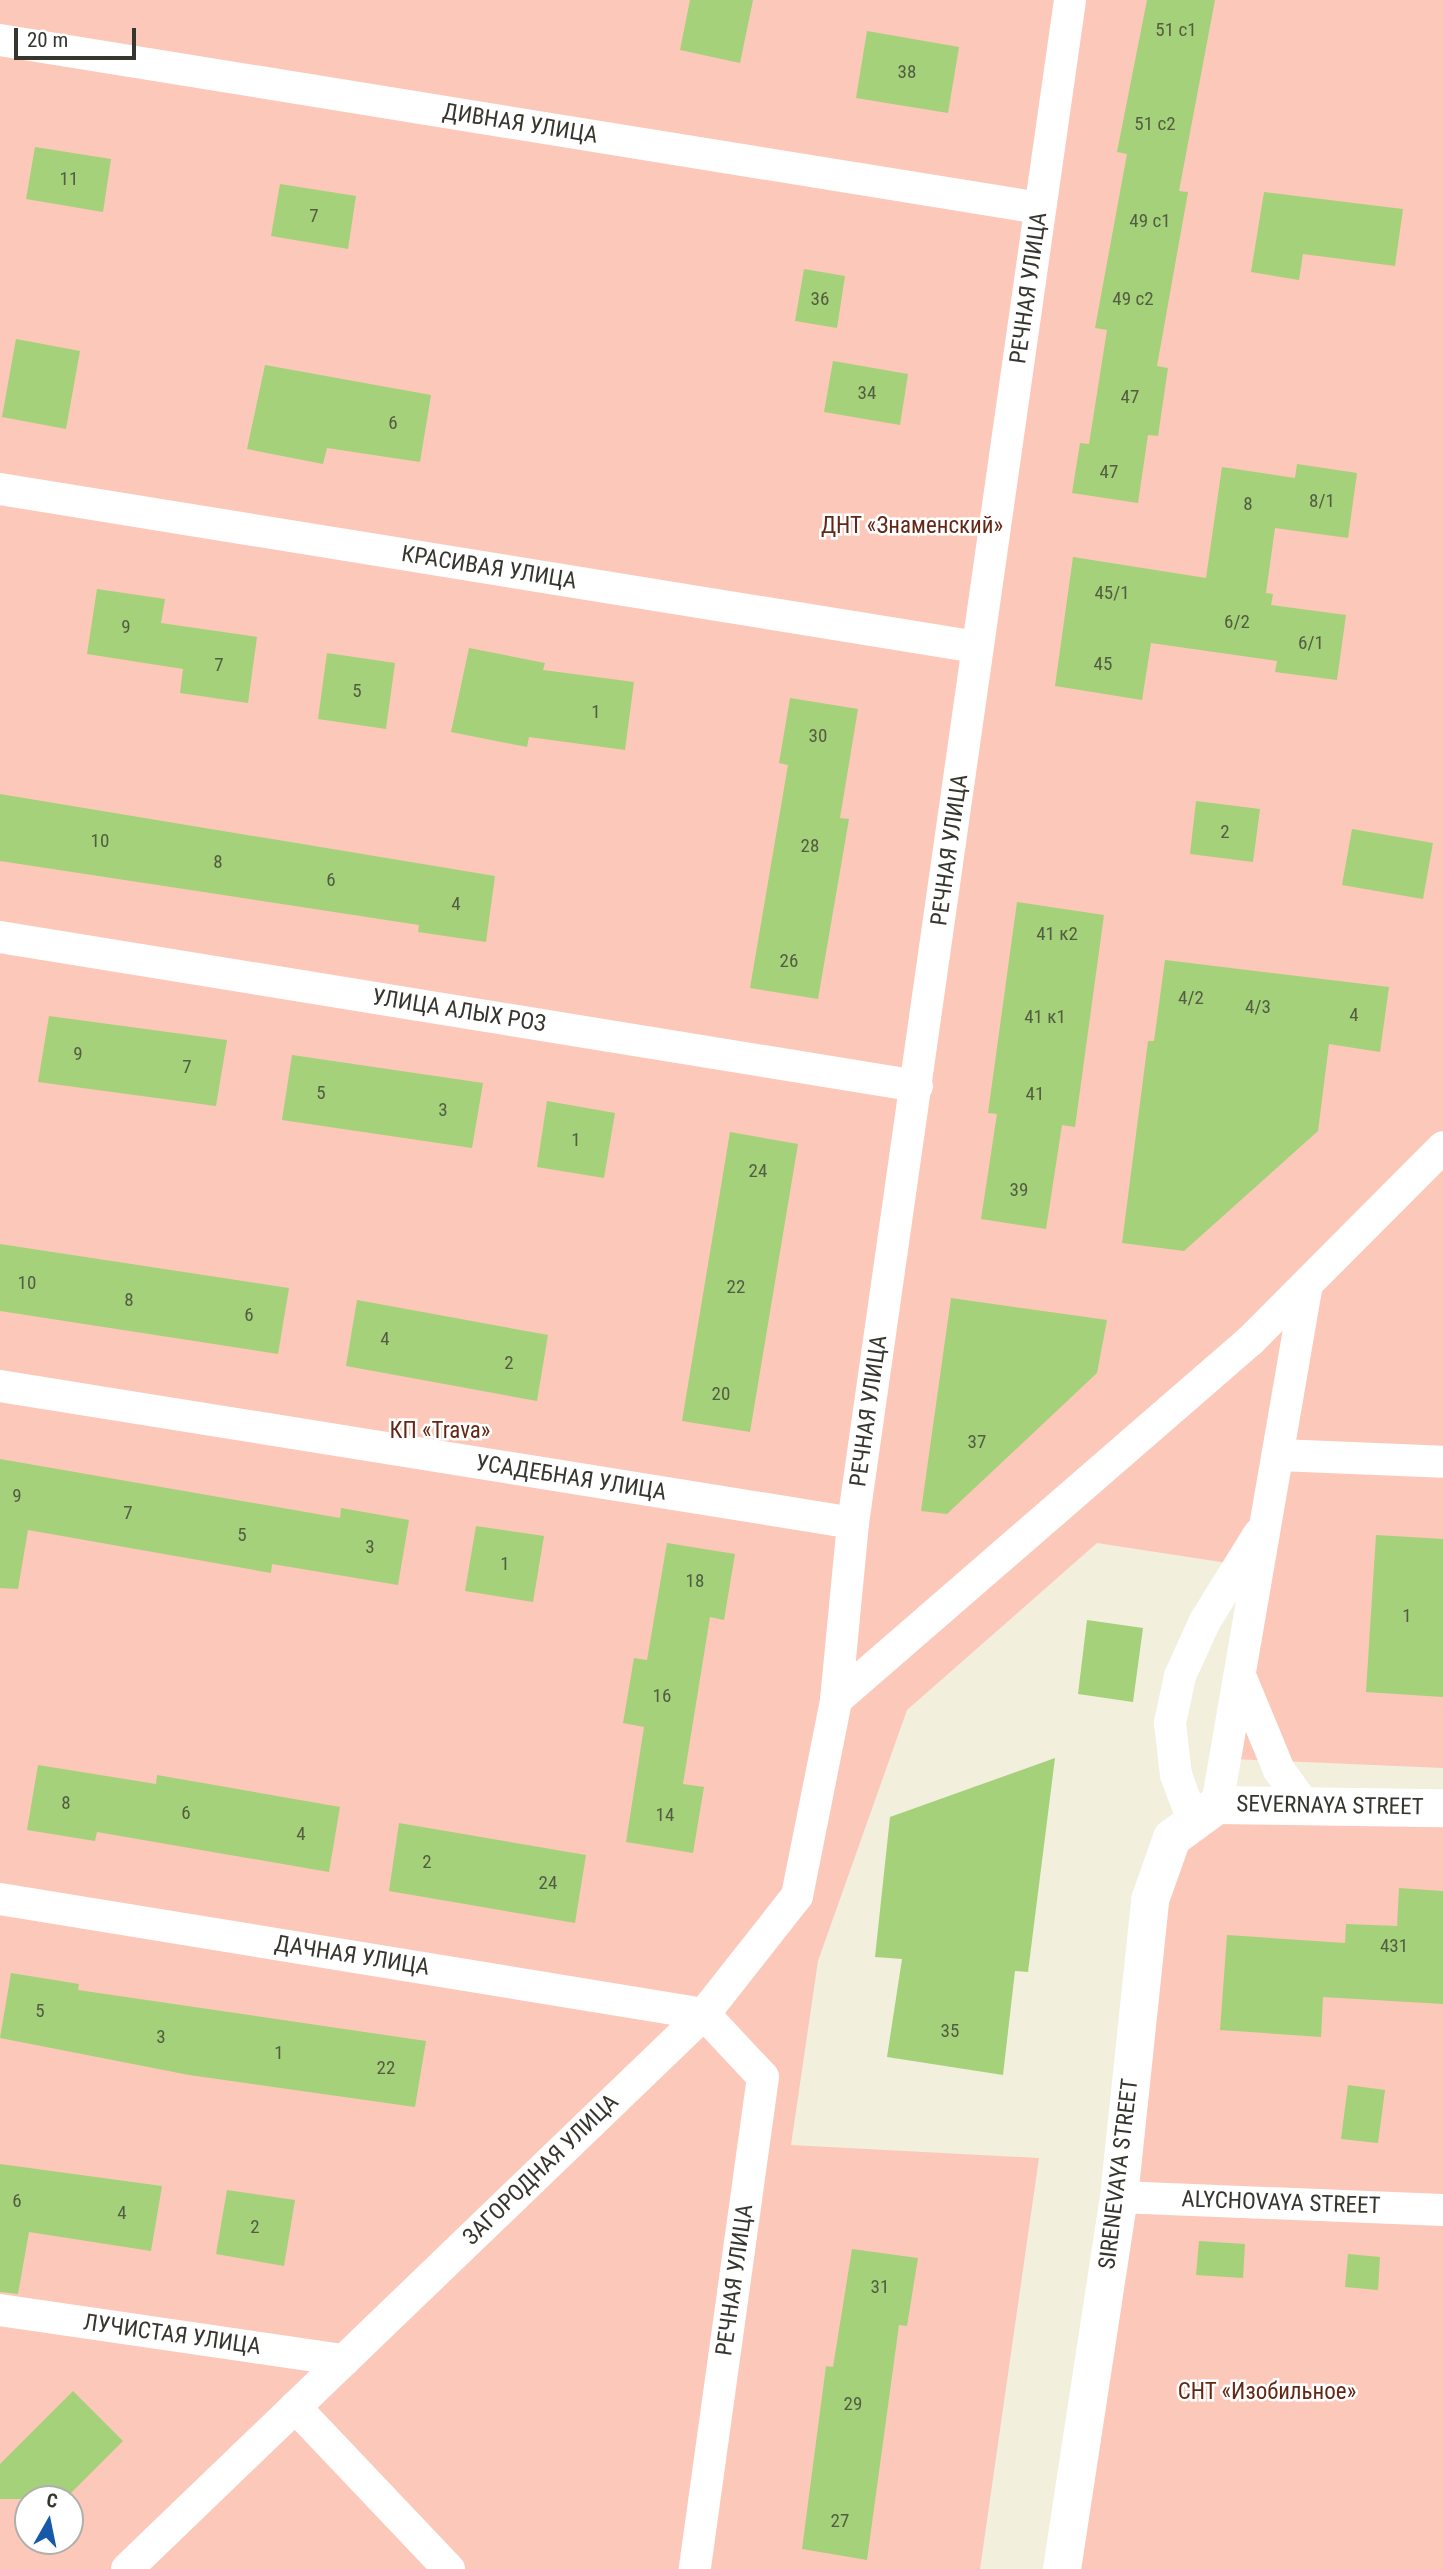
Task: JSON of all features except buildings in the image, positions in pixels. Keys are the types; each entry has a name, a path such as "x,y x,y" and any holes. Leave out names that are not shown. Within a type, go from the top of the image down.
{"street":[{"name":"РЕЧНАЯ УЛИЦА","path":"836,1700 853,1523 1070,0"},
{"name":"ДИВНАЯ УЛИЦА","path":"0,40 1040,208"},
{"name":"КРАСИВАЯ УЛИЦА","path":"0,489 977,647"},
{"name":"УЛИЦА АЛЫХ РОЗ","path":"0,937 917,1086"},
{"path":"836,1700 1306,1289 1443,1147"},
{"path":"1205,1811 1240,1674 1306,1289"},
{"name":"УСАДЕБНАЯ УЛИЦА","path":"0,1386 853,1523"},
{"path":"1279,1455 1443,1462"},
{"path":"1205,1811 1176,1775 1170,1723 1180,1676 1205,1621 1268,1521"},
{"path":"1240,1674 1274,1758 1302,1802"},
{"name":"ЗАГОРОДНАЯ УЛИЦА","path":"127,2569 704,2014 797,1896 836,1700"},
{"name":"SEVERNAYA STREET","path":"1205,1811 1302,1802 1443,1808"},
{"name":"SIRENEVAYA STREET","path":"1062,2569 1119,2197 1150,1900 1172,1838 1205,1811"},
{"name":"ДАЧНАЯ УЛИЦА","path":"0,1899 704,2014"},
{"name":"РЕЧНАЯ УЛИЦА","path":"695,2569 763,2077 704,2014"},
{"name":"ALYCHOVAYA STREET","path":"1119,2197 1443,2210"},
{"name":"ЛУЧИСТАЯ УЛИЦА","path":"0,2310 344,2360"},
{"path":"295,2407 449,2569"}],"green space":[{"path":"0,0 1443,0 1443,1768 1210,1758 1247,1566 1097,1543 907,1710 818,1961 791,2145 1039,2158 980,2569 0,2569"},
{"name":"СНТ «Изобильное»","path":"1443,1808 1443,2569 1062,2569 1150,1900 1192,1818"}],"park label":[{"name":"ДНТ «Знаменский»","path":"912,526"},
{"name":"КП «Trava»","path":"440,1431"}]}
